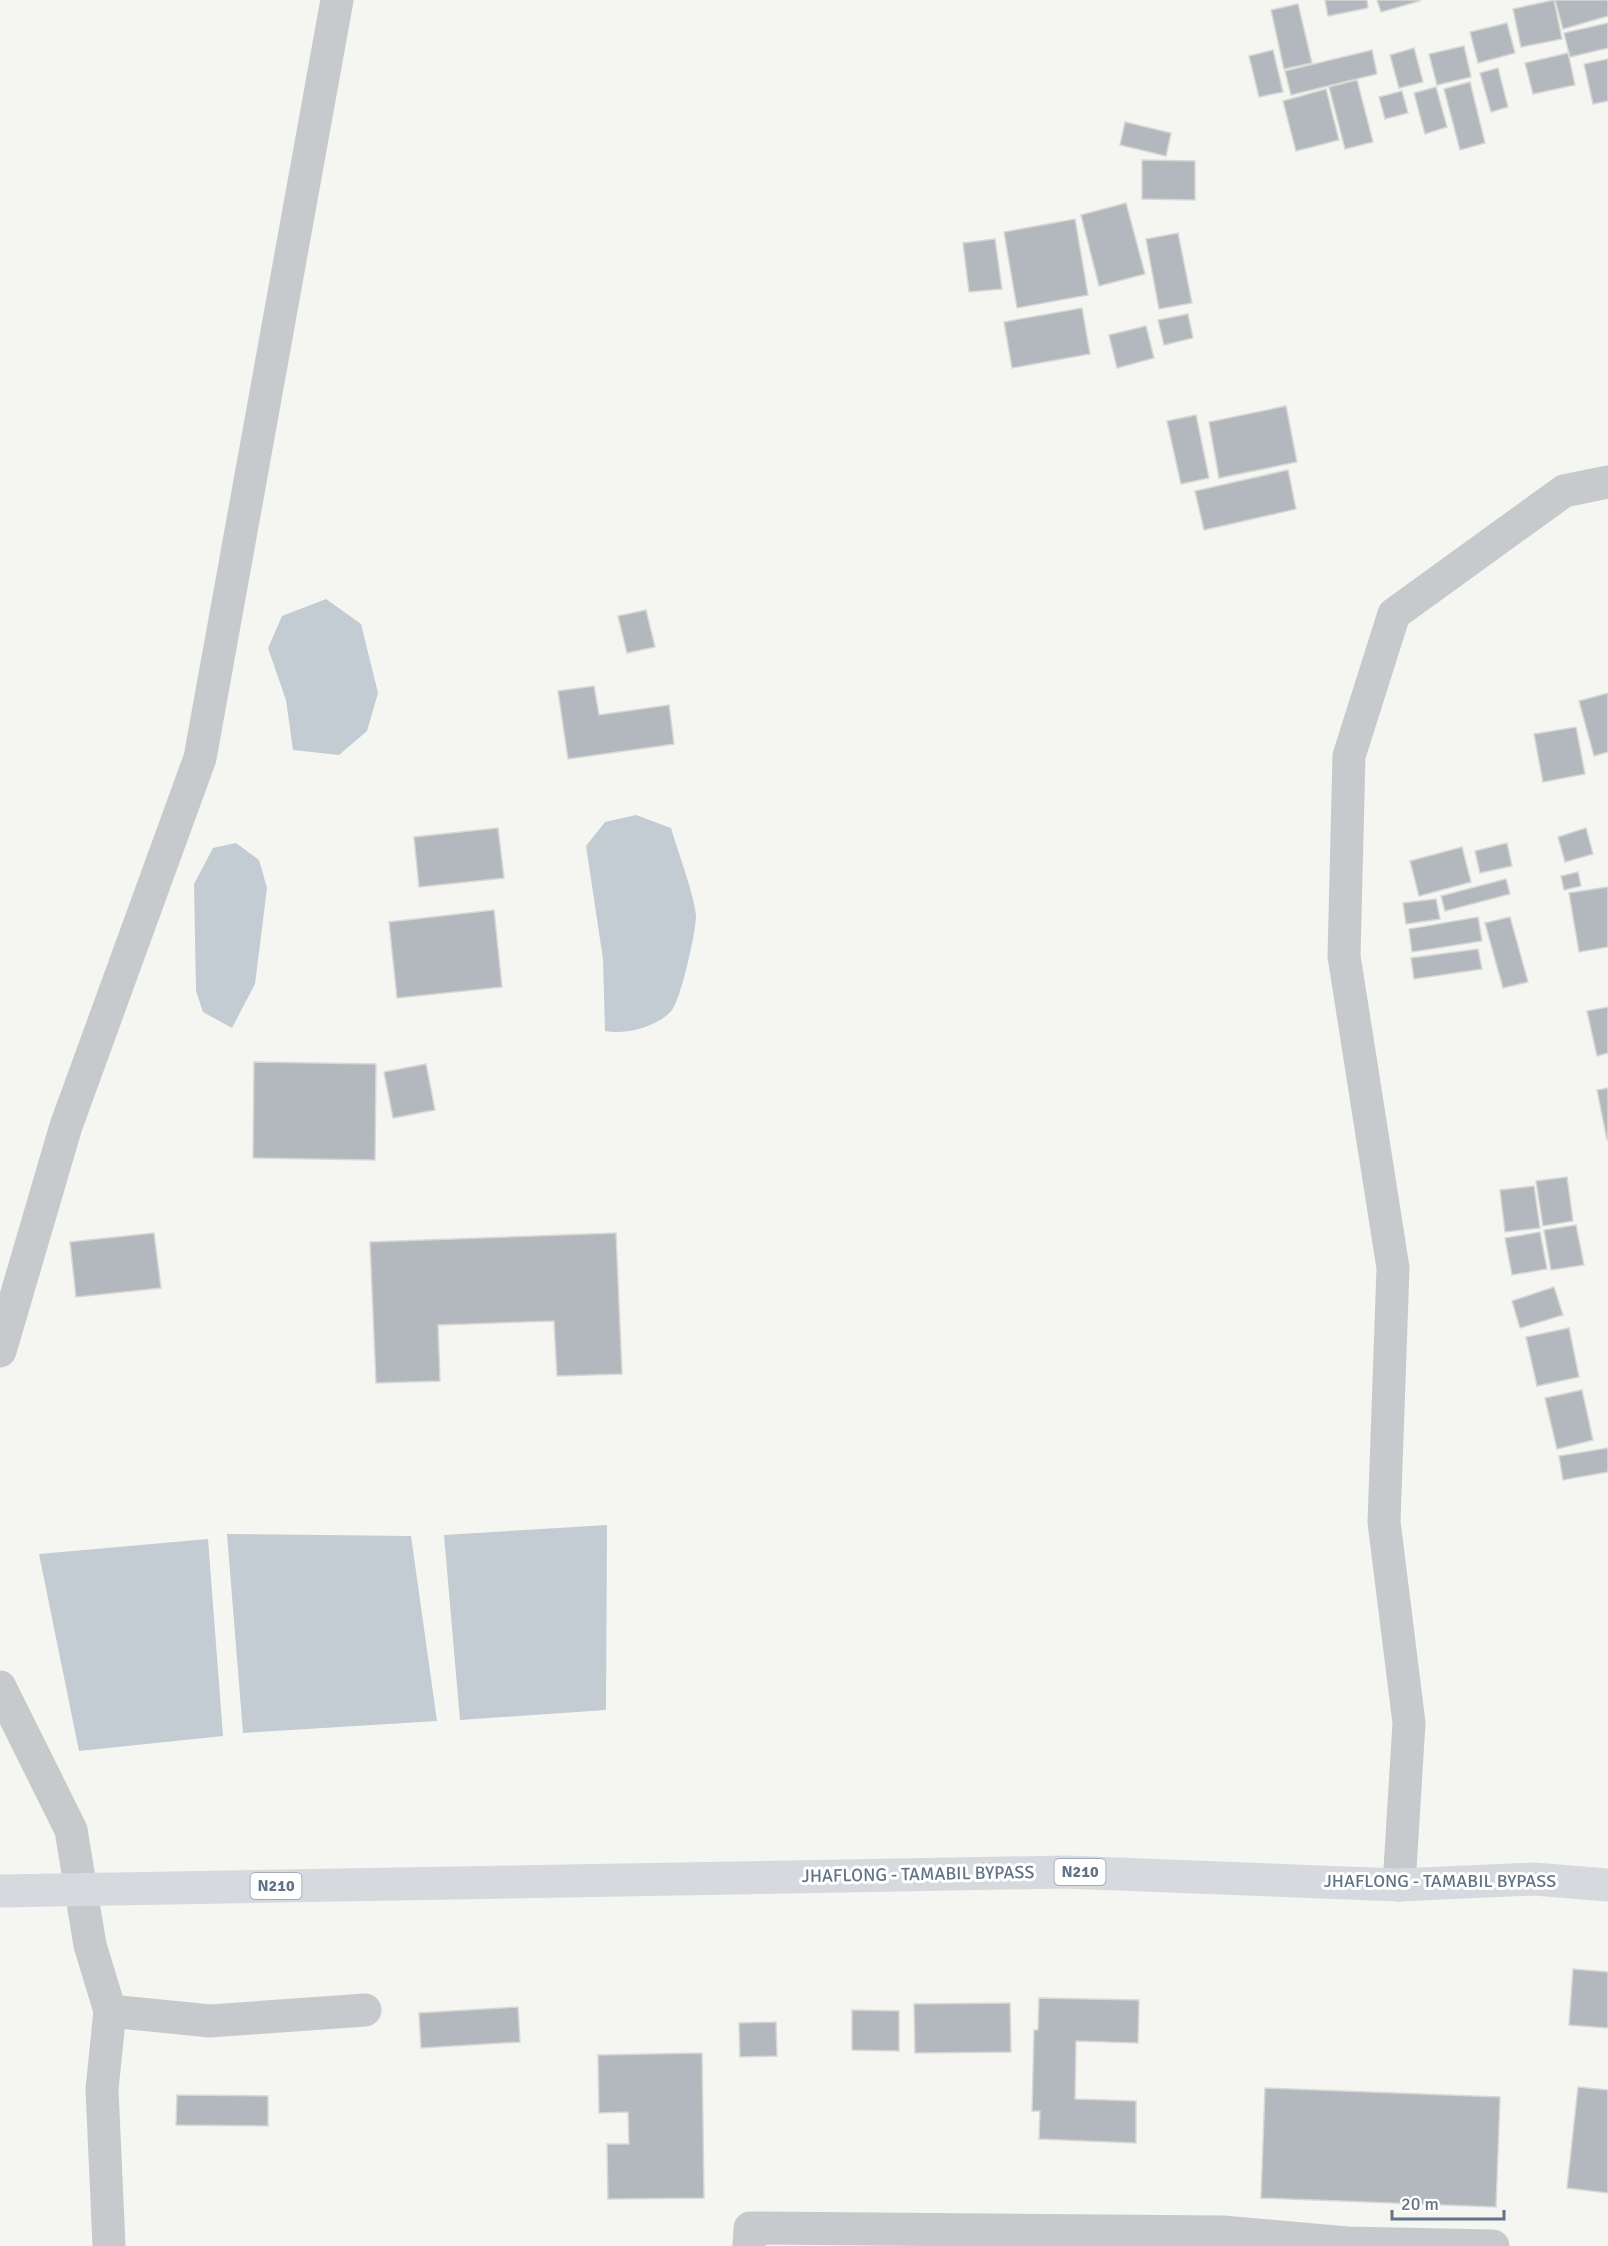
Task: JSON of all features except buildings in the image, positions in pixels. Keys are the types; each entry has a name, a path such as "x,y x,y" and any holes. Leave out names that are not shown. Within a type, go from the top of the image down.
{"highway":[{"name":"JHAFLONG - TAMABIL BYPASS","path":"0,1891 1066,1872 1398,1885 1534,1879 1608,1884"}],"street":[{"path":"0,1351 66,1126 200,758 337,0"},
{"path":"1398,1885 1409,1723 1384,1522 1393,1268 1344,956 1349,756 1394,614 1564,491 1608,482"},
{"path":"0,1687 71,1830 90,1945 110,2011 102,2089 109,2246"},
{"path":"110,2011 210,2021 365,2010"},
{"path":"749,2246 750,2228 1223,2232 1347,2242 1493,2246"}],"shaded area":[{"path":"326,599 361,624 378,693 367,731 339,755 293,750 286,700 268,648 282,616"},
{"path":"636,815 671,828 693,897 696,916 684,980 672,1010 650,1025 631,1031 613,1032 605,1031 603,959 586,846 605,822"},
{"path":"236,843 259,860 267,888 255,984 232,1028 203,1012 196,991 194,884 213,848"},
{"path":"607,1525 606,1710 460,1720 444,1535"},
{"path":"227,1534 411,1536 437,1721 243,1733"},
{"path":"208,1539 223,1736 79,1751 39,1554"}]}
